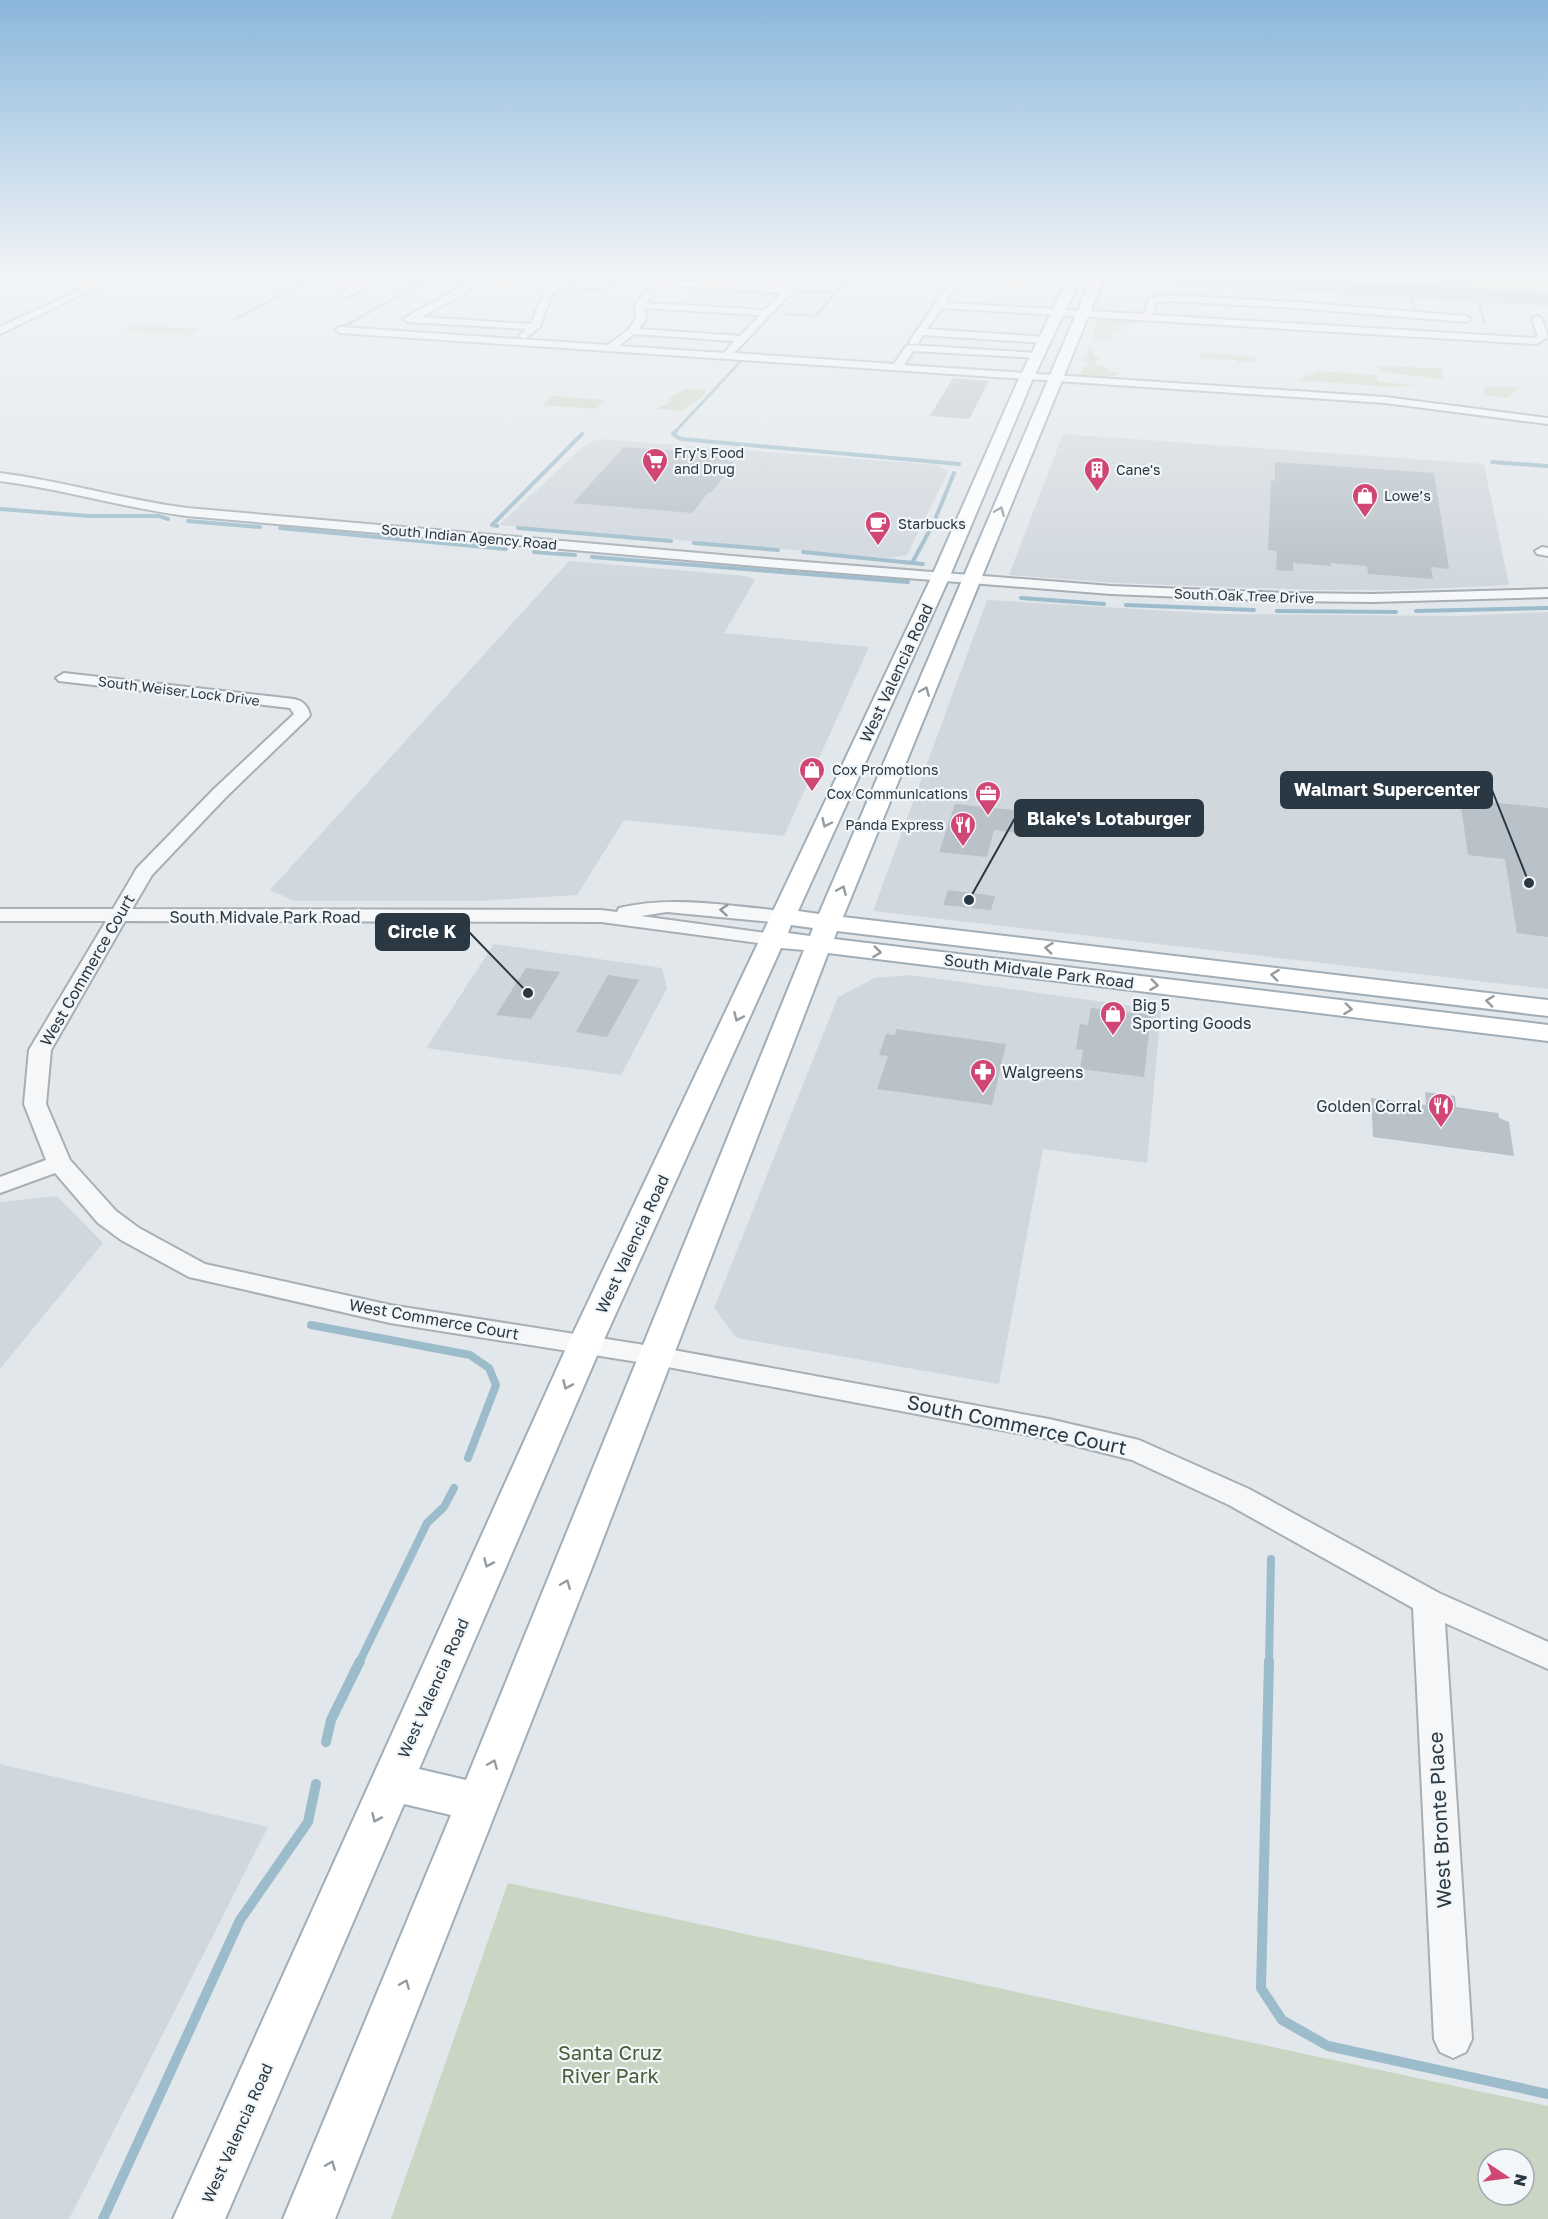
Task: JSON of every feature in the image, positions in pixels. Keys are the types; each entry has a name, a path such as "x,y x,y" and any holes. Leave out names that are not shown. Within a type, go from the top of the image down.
{"main road":[{"name":"West Valencia Road","path":"199,2219 585,1344 940,578 1026,379"},
{"name":"West Valencia Road","path":"309,2219 657,1356 823,934 1056,379"},
{"path":"985,473 1015,476"},
{"path":"877,714 914,718"},
{"name":"South Midvale Park Road","path":"778,928 1548,1033"},
{"name":"South Midvale Park Road","path":"823,934 1548,1008"},
{"path":"392,1782 478,1802"}],"street":[{"path":"1064,379 1385,400 1547,424"},
{"name":"South Indian Agency Road","path":"0,477 31,481 141,506 187,512 940,578"},
{"name":"South Oak Tree Drive","path":"940,578 1112,592 1259,598 1396,599 1548,593"},
{"name":"South Weiser Lock Drive","path":"64,678 294,705"},
{"name":"West Commerce Court","path":"294,705 301,710 302,715 220,793 144,872 40,1050 35,1104 59,1163 107,1217 130,1234 198,1271 390,1314 585,1344"},
{"name":"South Midvale Park Road","path":"0,915 119,917 601,916 778,928"},
{"path":"0,1185 59,1163"},
{"name":"South Commerce Court","path":"585,1344 1037,1427 1139,1451 1239,1497 1428,1602 1548,1656"},
{"name":"West Bronte Place","path":"1428,1602 1453,2038"}],"shaded area":[{"path":"1063,434 1484,464 1509,585 1405,590 1317,590 1117,583 1009,575"},
{"path":"598,439 938,465 948,472 907,555 890,558 499,525 585,445"},
{"path":"569,561 747,576 755,580 724,633 869,647 784,836 624,820 577,895 477,901 295,901 270,890"},
{"path":"987,600 1221,614 1460,616 1548,612 1548,989 873,911"},
{"path":"494,944 662,968 667,988 621,1075 426,1048"},
{"path":"910,975 1161,1010 1147,1163 1043,1149 999,1384 737,1338 714,1308 838,997 875,978"},
{"path":"57,1196 103,1243 0,1369 0,1202"},
{"path":"0,1764 268,1827 69,2219 0,2219"}],"green space":[{"path":"1377,379 1377,381 1419,386 1389,387 1297,380"},
{"path":"1484,387 1520,387 1508,398 1483,395"},
{"path":"686,389 705,389 705,395 681,411 656,409 668,404 672,399 668,398"},
{"path":"553,396 606,400 595,409 542,405"},
{"name":"Santa Cruz River Park","path":"508,1883 1548,2106 1548,2219 391,2219"}],"building":[{"path":"953,379 989,381 969,419 930,416"},
{"name":"Fry's Food and Drug","path":"624,447 732,455 727,460 734,463 712,492 709,492 692,513 573,503"},
{"name":"Lowe’s","path":"1275,462 1434,473 1449,569 1431,567 1433,579 1368,574 1367,566 1331,563 1331,566 1293,563 1293,571 1276,570 1277,551 1268,550 1271,480 1275,481"},
{"path":"1460,799 1548,808 1548,937 1517,933 1505,859 1468,855"},
{"path":"955,804 1024,811 1018,833 994,830 987,857 939,852"},
{"path":"948,890 995,896 991,910 943,905"},
{"path":"526,968 560,972 531,1019 496,1015"},
{"path":"608,975 639,980 607,1037 576,1032"},
{"name":"Big 5 Sporting Goods","path":"1091,1008 1151,1015 1144,1077 1080,1069 1083,1050 1076,1049 1080,1024 1088,1025"},
{"name":"Walgreens","path":"896,1029 1006,1044 992,1105 877,1089 888,1056 879,1055 886,1034 895,1035"},
{"name":"Golden Corral","path":"1425,1092 1455,1096 1456,1107 1498,1113 1499,1118 1509,1122 1514,1156 1373,1137 1371,1098 1426,1105"}],"waterway":[{"path":"674,433 725,379"},
{"path":"674,433 681,439 959,464"},
{"path":"497,526 492,525 582,434"},
{"path":"1492,462 1547,466"},
{"path":"936,517 954,473"},
{"path":"0,509 89,516 159,516 168,519"},
{"path":"188,521 260,527"},
{"path":"912,563 932,526"},
{"path":"280,528 506,549"},
{"path":"518,528 671,541"},
{"path":"694,543 778,550"},
{"path":"534,552 575,555"},
{"path":"803,552 912,563"},
{"path":"592,557 908,582"},
{"path":"912,563 923,564"},
{"path":"1021,598 1104,604"},
{"path":"1126,605 1254,610"},
{"path":"1416,611 1548,608"},
{"path":"1277,611 1396,612"},
{"path":"311,1325 470,1355 489,1368 496,1385 468,1458"},
{"path":"359,1663 427,1523 444,1507 454,1488"},
{"path":"1269,1663 1271,1559"},
{"path":"326,1742 331,1720 360,1661"},
{"path":"1269,1661 1261,1988 1282,2020 1328,2046 1548,2094"},
{"path":"103,2219 240,1920 308,1822 316,1784"}],"place":[{"name":"Fry's Food and Drug","path":"655,484"},
{"name":"Cane's","path":"1097,493"},
{"name":"Lowe’s","path":"1365,519"},
{"name":"Starbucks","path":"878,547"},
{"name":"Cox Promotions","path":"812,793"},
{"name":"Cox Communications","path":"988,817"},
{"name":"Panda Express","path":"963,848"},
{"name":"Walmart Supercenter","path":"1529,883"},
{"name":"Blake's Lotaburger","path":"969,900"},
{"name":"Circle K","path":"528,993"},
{"name":"Big 5 Sporting Goods","path":"1113,1037"},
{"name":"Walgreens","path":"983,1095"},
{"name":"Golden Corral","path":"1441,1129"}]}
